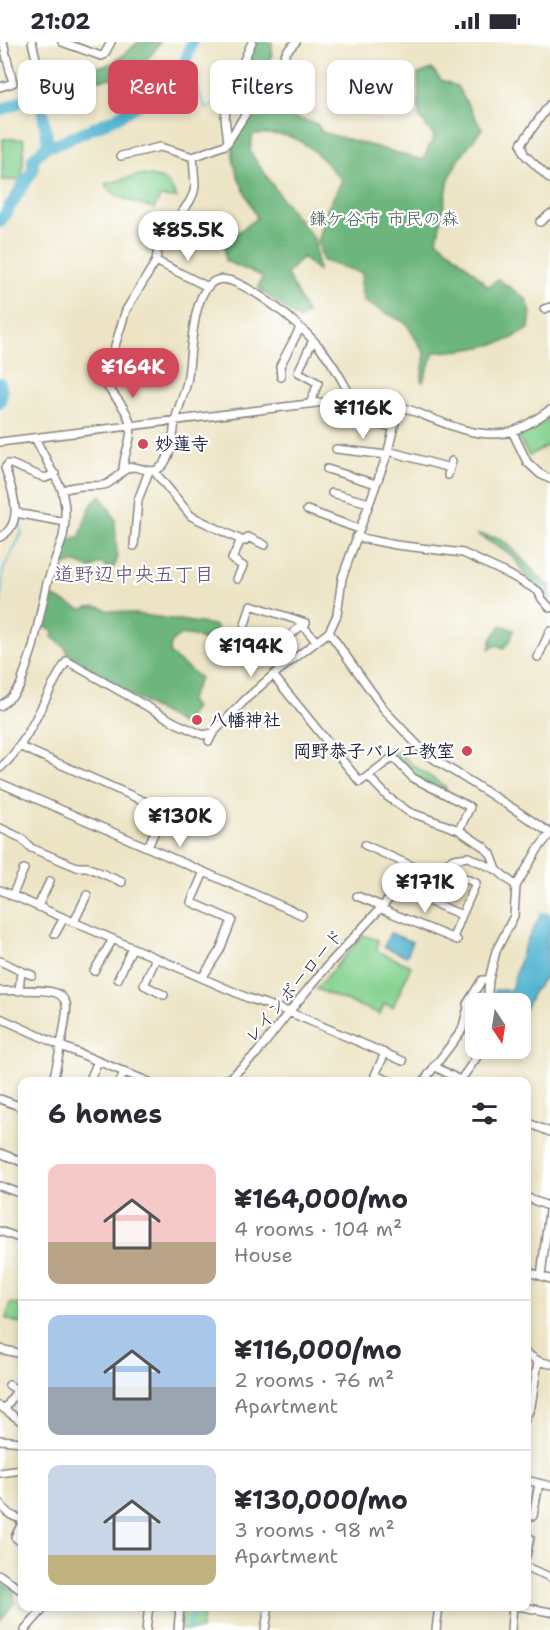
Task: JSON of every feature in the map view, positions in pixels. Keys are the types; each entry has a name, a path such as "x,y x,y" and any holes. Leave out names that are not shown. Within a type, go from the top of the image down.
{"street":[{"path":"0,87 13,83 3,42"},
{"path":"32,42 36,60"},
{"path":"62,42 101,56 104,55 111,42"},
{"path":"228,142 225,118 228,96 252,42"},
{"path":"121,156 160,147 193,157 225,145 253,102 271,83 287,51 296,42"},
{"path":"550,104 522,144 522,148 524,154 550,179"},
{"path":"123,471 130,427 124,408 106,385 108,373 126,310 156,261 158,248 163,239 194,192 193,157"},
{"path":"540,222 550,214"},
{"path":"156,261 208,287"},
{"path":"134,546 138,500 152,471 162,466 168,456 187,381 196,312 201,298 216,280 224,279 239,284 262,296 300,328 323,350 348,391 350,399"},
{"path":"281,377 280,366 300,328"},
{"path":"310,404 318,383 298,372 313,340"},
{"path":"108,373 160,378"},
{"path":"0,442 350,399 368,399 399,406 466,430 487,434 512,431 550,410"},
{"path":"208,741 246,699 328,632 337,615 341,582 387,453 399,406"},
{"path":"330,417 394,427"},
{"path":"512,431 526,462 550,479"},
{"path":"0,706 20,686 33,647 47,583 63,537 65,522 62,490 35,438"},
{"path":"336,449 387,453 450,468"},
{"path":"0,537 6,534 12,526 15,511 14,493 2,467 11,464 45,478 55,474"},
{"path":"62,490 103,485 133,467 152,471 191,516 241,540 245,541 248,537 265,545"},
{"path":"327,469 376,484"},
{"path":"332,493 369,503"},
{"path":"307,510 359,530"},
{"path":"15,511 65,522"},
{"path":"356,537 396,545 463,553 538,591 550,608"},
{"path":"237,579 245,567 232,559 241,540"},
{"path":"250,605 306,623 302,625 268,654 257,641 243,631 250,605"},
{"path":"302,625 315,641"},
{"path":"538,657 550,631"},
{"path":"328,632 386,712 426,754 518,811 550,834 538,849 516,886 514,916 496,951 488,993"},
{"path":"0,768 8,762 19,746 67,661 176,723 203,735 213,733"},
{"path":"273,675 360,782 393,757 413,778 470,807 459,830"},
{"path":"19,746 164,810 148,847"},
{"path":"368,776 396,803 409,812 459,830 484,847 491,854 497,870 516,886"},
{"path":"0,783 302,915"},
{"path":"0,828 21,838 31,848 77,867 87,867 122,882"},
{"path":"369,844 425,872"},
{"name":"レインボーロード","path":"231,1077 257,1053 289,1012 399,889 425,872 468,857 497,870"},
{"path":"357,896 384,910 455,939 462,915 476,883 436,867"},
{"path":"12,896 24,869"},
{"path":"202,978 220,950 232,920 191,902 204,872"},
{"path":"38,906 50,881"},
{"path":"399,889 462,915"},
{"path":"0,890 249,998 289,1012 403,1061"},
{"path":"74,922 87,895"},
{"path":"55,934 64,918"},
{"path":"94,971 112,939"},
{"path":"118,979 132,948"},
{"path":"156,958 144,984 164,994"},
{"path":"0,961 32,975"},
{"path":"19,991 21,970"},
{"path":"474,993 482,980 489,980"},
{"path":"0,991 49,991 59,993 65,1001 66,1010 54,1077"},
{"path":"0,1018 138,1077"},
{"path":"426,1077 465,1024"},
{"path":"374,1077 385,1053"},
{"path":"463,1077 476,1059"},
{"path":"91,1077 98,1061"},
{"path":"434,1066 453,1077"},
{"path":"122,1077 124,1071"},
{"path":"0,1099 18,1106"},
{"path":"531,1124 550,1132"},
{"path":"0,1153 18,1160"},
{"path":"0,1186 18,1193"},
{"path":"531,1199 550,1205 541,1276"},
{"path":"0,1231 18,1238"},
{"path":"531,1273 550,1279"},
{"path":"0,1349 18,1353"},
{"path":"531,1356 550,1364"},
{"path":"531,1406 538,1361"},
{"path":"9,1384 16,1390 2,1407 18,1419"},
{"path":"0,1440 18,1442"},
{"path":"0,1473 18,1471"},
{"path":"531,1481 550,1486"},
{"path":"531,1515 533,1516 539,1483"},
{"path":"0,1503 6,1512 18,1519"},
{"path":"531,1569 550,1577"},
{"path":"0,1575 18,1588"},
{"path":"531,1608 550,1612"},
{"path":"25,1630 42,1611"},
{"path":"146,1630 148,1611"},
{"path":"178,1630 180,1611"},
{"path":"266,1630 268,1611"},
{"path":"438,1630 439,1611"},
{"path":"511,1630 513,1611"}],"green space":[{"path":"138,42 160,42 145,60 117,60"},
{"path":"255,42 272,42 272,55 269,60 247,60"},
{"path":"108,64 108,78 96,80 96,66"},
{"name":"鎌ケ谷市 市民の森","path":"432,69 441,80 457,86 482,129 459,158 449,179 437,240 488,287 498,279 526,299 531,312 529,329 511,339 481,347 434,352 423,382 421,381 425,354 406,323 363,301 362,273 323,261 318,242 327,210 342,180 303,143 283,135 253,134 250,152 282,199 315,240 318,271 302,257 287,274 307,313 299,320 258,288 262,276 225,261 225,242 257,218 233,160 234,141 250,114 281,114 317,124 322,132 423,160 434,136 419,117 418,74"},
{"path":"3,139 24,139 22,180 2,180"},
{"path":"140,175 163,179 177,198 160,197 154,209 114,194 105,184"},
{"path":"550,419 550,444 529,456 518,437"},
{"path":"101,495 115,519 117,560 114,567 108,568 100,563 90,569 76,563 65,565 62,556 70,539 80,536 90,508"},
{"path":"477,534 498,538 508,544 548,586 550,584 550,609 546,608 513,556"},
{"path":"54,597 82,610 88,607 98,607 214,625 233,648 229,654 219,653 203,640 189,635 179,636 172,643 170,654 200,678 189,701 195,707 187,720 181,724 70,660 65,647 52,637 54,632 44,626 45,613"},
{"path":"501,625 514,630 510,641 503,648 497,645 489,649 492,638"},
{"path":"388,749 394,753 398,751 412,765 446,787 445,790 415,777 393,754 384,760 380,754"},
{"path":"363,935 378,940 377,951 411,966 393,1007 384,1004 380,1014 316,989"},
{"path":"11,1303 18,1304 18,1323 6,1319"},
{"path":"3,1584 14,1590 14,1604 0,1620 0,1585"},
{"path":"183,1611 203,1611 201,1630 181,1630"}],"water":[{"path":"541,914 550,915 546,976 531,997 531,993 495,993 495,990 511,990 523,949"},
{"path":"390,933 412,942 407,956 384,947"}],"waterway":[{"path":"0,222 33,170 33,159 48,144 55,145 116,118 154,95 185,62 192,42"},
{"path":"198,91 206,109 210,106"},
{"path":"0,110 36,94 40,96 48,144"},
{"path":"0,383 2,392 0,402"},
{"path":"0,611 3,570 22,533 19,518"},
{"path":"540,912 548,914"},
{"path":"189,1630 192,1611"}],"place":[{"name":"妙蓮寺","path":"143,444"},
{"name":"八幡神社","path":"197,720"},
{"name":"岡野恭子バレエ教室","path":"467,751"}],"district":[{"name":"道野辺中央五丁目","path":"134,574"}]}
